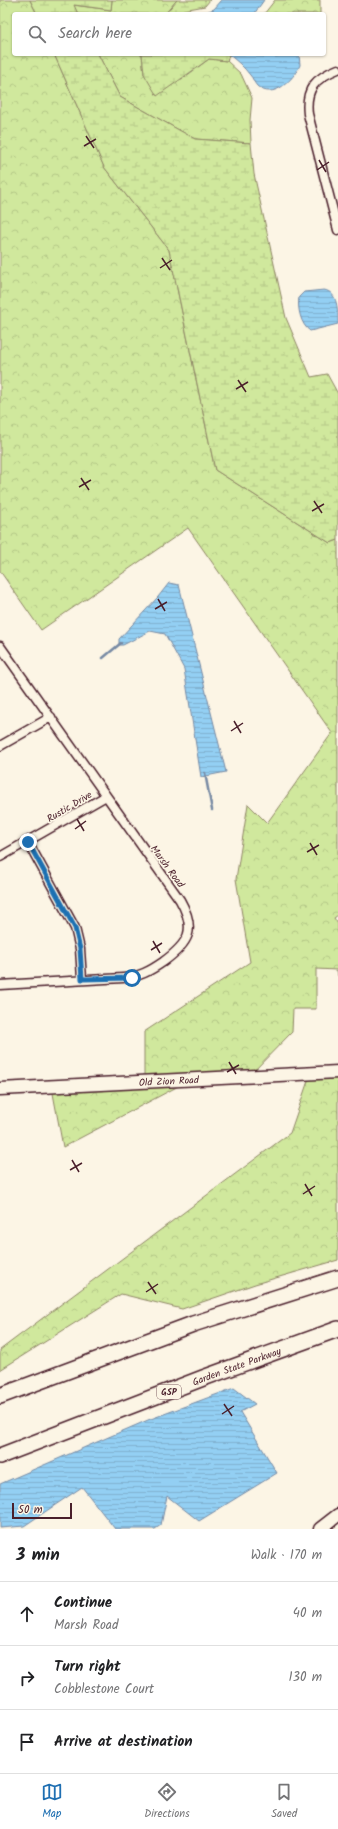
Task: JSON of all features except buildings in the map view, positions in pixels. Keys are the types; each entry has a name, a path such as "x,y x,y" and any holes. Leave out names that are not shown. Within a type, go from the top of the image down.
{"highway":[{"path":"0,1396 193,1324 338,1278"},
{"name":"Garden State Parkway","path":"0,1456 203,1378 338,1329"}],"street":[{"path":"338,69 324,74 317,81 310,90 307,102 308,114 338,230"},
{"name":"Marsh Road","path":"0,646 180,900 189,919 189,930 182,947 146,973 132,978 82,979 0,985"},
{"path":"0,746 51,717"},
{"name":"Rustic Drive","path":"0,857 106,796"},
{"path":"28,842 75,928 80,949 82,979"},
{"name":"Old Zion Road","path":"0,1089 338,1072"},
{"path":"320,1529 338,1515"}],"green space":[{"path":"0,0 30,0 36,12 12,12 12,56 55,56 104,167 169,250 215,470 330,543 338,540 338,915 334,918 338,924 338,976 337,970 316,969 316,1009 293,1009 292,1032 248,1077 190,1080 63,1147 52,1088 144,1083 144,1032 250,962 236,879 248,804 267,823 332,733 188,528 41,630 0,571"},
{"path":"30,0 112,0 111,10 74,5 77,12 36,12"},
{"path":"112,0 177,0 167,12 77,12 73,5 111,10"},
{"path":"177,0 210,0 205,6 183,10 181,12 167,12"},
{"path":"275,0 320,0 320,12 266,12"},
{"path":"55,56 99,56 120,97 195,139 251,143 254,174 286,318 311,377 327,374 338,394 338,540 330,543 215,470 169,250 104,167"},
{"path":"99,56 142,56 144,74 182,79 209,59 227,61 241,74 252,98 250,120 251,143 195,139 120,97"},
{"path":"142,56 229,56 227,61 209,59 157,96 144,74"},
{"path":"338,1074 338,1260 255,1284 182,1309 121,1294 0,1370 0,1350 290,1133 310,1075"}],"water":[{"path":"222,0 264,0 255,12 206,12 214,9"},
{"path":"231,56 299,56 300,65 288,82 276,90 270,91 263,90 257,86 251,76"},
{"path":"324,290 332,294 335,298 338,324 310,331 304,325 300,316 299,297 304,292"},
{"path":"169,583 179,585 226,772 201,777 184,669 165,634 150,631 123,645 119,645 119,639"},
{"path":"234,1388 255,1404 240,1412 277,1473 199,1521 167,1496 161,1525 155,1529 115,1529 82,1487 24,1526 0,1528 0,1484 148,1420"}],"waterway":[{"path":"103,658 121,643"},
{"path":"205,773 212,810"}],"route":[{"path":"28,842 75,928 79,939 82,979 132,978"}]}
